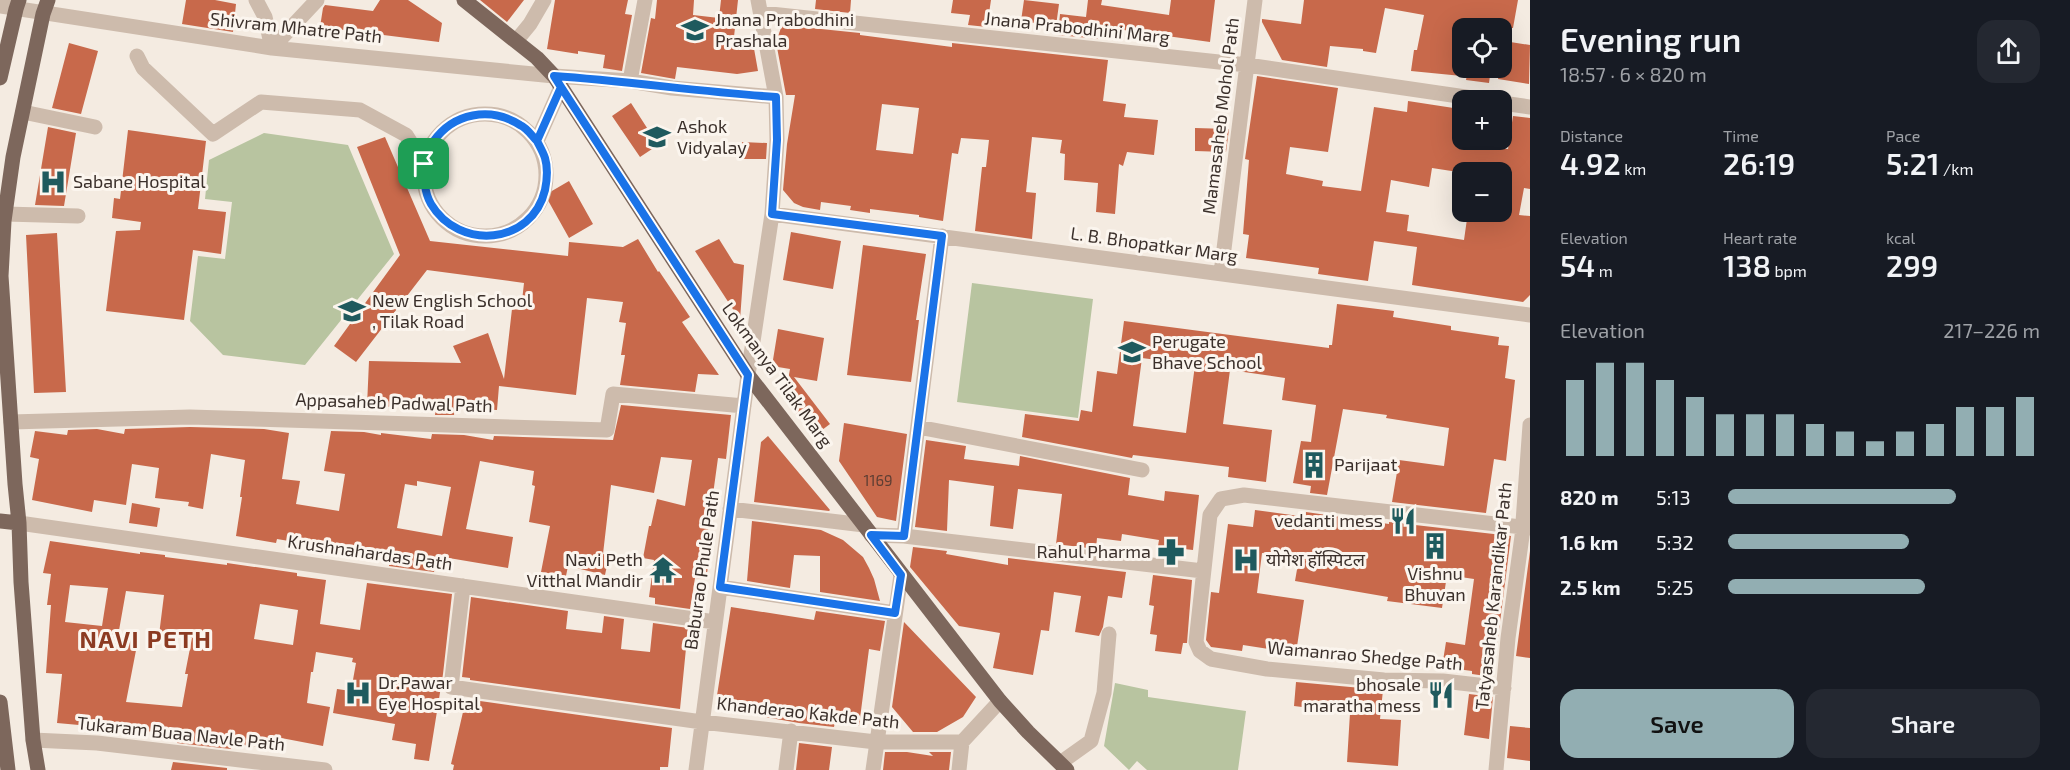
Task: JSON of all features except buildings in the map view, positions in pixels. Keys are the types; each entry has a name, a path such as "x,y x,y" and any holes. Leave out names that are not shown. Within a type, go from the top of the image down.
{"main road":[{"name":"Lokmanya Tilak Marg","path":"464,0 537,57 558,82 748,375 1000,701 1063,767"},
{"path":"0,78 17,4"},
{"path":"38,770 33,740 21,582 19,523 1,276 5,214 13,158 46,7"},
{"path":"0,521 19,523"},
{"path":"0,702 8,770"}],"street":[{"path":"256,0 265,17 272,48"},
{"path":"272,48 317,0"},
{"path":"516,40 530,24 544,0"},
{"path":"630,81 645,0"},
{"name":"Mamasaheb Mohol Path","path":"1221,273 1255,0"},
{"name":"Shivram Mhatre Path","path":"0,6 17,4 46,7 272,48 558,82 630,81 682,89 776,97"},
{"name":"Jnana Prabodhini Marg","path":"759,7 1247,65 1452,95"},
{"name":"Baburao Phule Path","path":"696,770 748,375 772,214 777,140 776,97 759,7"},
{"path":"137,56 143,68 213,134 261,102 360,110 406,135 424,164"},
{"path":"537,141 558,82"},
{"path":"1512,104 1530,107"},
{"path":"23,112 95,127"},
{"path":"483,113 504,116 523,126 537,141 545,159 547,179 543,199 532,216 517,228 498,235 478,236 458,231 442,219 430,203 424,184 424,164 431,144 444,128 463,117 483,113"},
{"path":"5,214 78,216"},
{"name":"L. B. Bhopatkar Marg","path":"772,214 1530,315"},
{"path":"904,536 942,236"},
{"name":"Appasaheb Padwal Path","path":"11,422 190,417 607,430 613,394 744,406"},
{"name":"Tatyasaheb Karandikar Path","path":"1496,770 1504,688 1526,528 1530,425"},
{"path":"918,427 1142,470"},
{"name":"Wamanrao Shedge Path","path":"1504,688 1443,681 1384,680 1314,674 1267,669 1211,658 1200,651 1196,642 1210,515 1221,499 1244,495 1526,528"},
{"path":"730,509 904,536 1203,571"},
{"name":"Krushnahardas Path","path":"19,523 715,622"},
{"path":"873,770 901,575"},
{"name":"Khanderao Kakde Path","path":"463,586 451,687 702,722 876,742 962,742"},
{"path":"720,587 895,613"},
{"path":"1063,767 1091,741 1104,693 1109,634"},
{"path":"959,770 962,742 1000,701"},
{"path":"786,770 791,731"},
{"name":"Tukaram Buaa Navle Path","path":"33,740 98,742 324,770"}],"green space":[{"path":"264,133 348,145 394,254 305,365 223,355 190,321 198,256 225,259 232,202 205,199 209,160"},
{"path":"972,283 1093,299 1078,418 957,402"},
{"path":"1115,683 1148,690 1148,697 1246,711 1238,770 1147,770 1137,761 1129,770 1104,746"}],"place":[{"name":"Jnana Prabodhini Prashala","path":"695,30"},
{"name":"Ashok Vidyalay","path":"657,137"},
{"name":"Sabane Hospital","path":"53,182"},
{"name":"New English School , Tilak Road","path":"352,311"},
{"name":"Perugate Bhave School","path":"1132,352"},
{"name":"Parijaat","path":"1314,465"},
{"name":"vedanti mess","path":"1403,521"},
{"name":"Vishnu Bhuvan","path":"1435,546"},
{"name":"Rahul Pharma","path":"1171,552"},
{"name":"योगेश हॉस्पिटल","path":"1246,560"},
{"name":"Navi Peth Vitthal Mandir","path":"663,570"},
{"name":"Dr.Pawar Eye Hospital","path":"358,693"},
{"name":"bhosale maratha mess","path":"1441,695"}],"district":[{"name":"NAVI PETH","path":"146,640"}],"route":[{"path":"424,164 424,184 430,203 442,219 458,231 478,236 498,235 517,228 532,216 543,199 547,179 545,159 537,141 556,97 561,87 554,76 630,81 672,88 776,97 777,140 772,214 942,236 904,536 871,535 901,575 895,613 720,587 748,375 561,87 537,141 523,126 504,116 483,113 463,117 444,128 431,144 424,164"}]}
